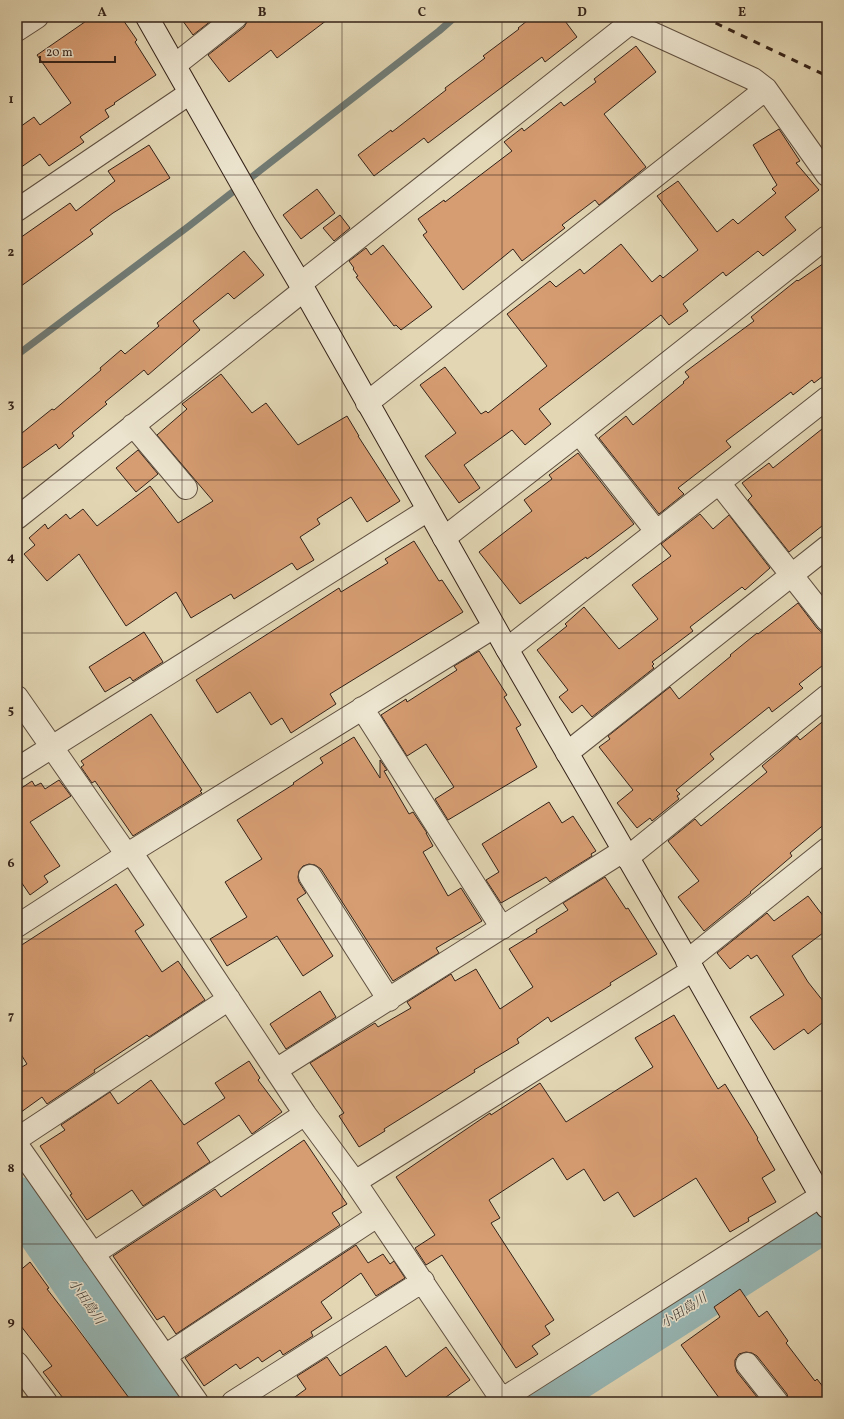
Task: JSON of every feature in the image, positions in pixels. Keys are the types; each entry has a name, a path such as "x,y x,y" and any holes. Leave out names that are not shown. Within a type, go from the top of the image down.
{"street":[{"path":"17,30 37,17"},
{"path":"17,697 129,853 229,999 305,1114 355,1182 423,1281 500,1401 801,1208 825,1199 494,627 302,287 147,17"},
{"path":"175,65 236,17"},
{"path":"17,518 630,23 753,79 766,89 827,175"},
{"path":"367,403 766,89"},
{"path":"17,210 190,93"},
{"path":"444,538 827,237"},
{"path":"507,649 827,398"},
{"path":"132,425 186,488"},
{"path":"579,433 656,531"},
{"path":"718,483 827,620"},
{"path":"17,769 428,510"},
{"path":"567,753 827,547"},
{"path":"17,926 129,853 494,627"},
{"path":"276,1070 502,928 625,855 827,696"},
{"path":"362,708 502,928"},
{"path":"355,1182 690,966 827,848"},
{"path":"310,876 389,1000"},
{"path":"17,1139 229,999"},
{"path":"93,1254 305,1114"},
{"path":"17,1145 197,1402"},
{"path":"165,1356 377,1216"},
{"path":"233,1402 423,1281"},
{"path":"17,1363 46,1402"},
{"path":"747,1364 777,1402"}],"building":[{"path":"92,17 121,17 137,40 135,42 156,75 105,110 109,117 80,137 84,142 49,166 40,154 17,170 17,129 34,117 40,125 71,103 37,55"},
{"path":"180,17 216,17 193,35"},
{"path":"248,17 331,17 277,58 271,50 229,82 208,55 244,27"},
{"path":"532,17 562,17 577,37 545,62 542,57 428,143 424,138 374,176 358,155 391,130 392,132 446,90 445,88 485,58 483,56 519,29 518,28"},
{"path":"636,46 656,72 604,114 646,167 599,205 595,200 562,225 565,228 522,261 513,249 463,290 423,235 427,232 418,219 444,200 445,202 512,151 504,142 522,128 524,131 561,102 564,106 596,82 594,79"},
{"path":"779,129 800,161 796,163 819,190 785,217 796,230 763,256 758,251 726,276 723,272 683,304 688,311 669,325 661,315 539,409 551,424 525,445 512,430 464,465 480,488 459,503 425,456 456,433 420,385 445,367 481,414 486,411 488,413 547,366 507,314 550,281 556,287 580,269 584,274 621,244 652,282 660,275 663,278 698,250 657,196 678,181 717,232 733,219 738,224 776,193 772,189 777,185 753,145"},
{"path":"149,145 170,178 113,213 90,230 93,234 17,289 17,240 70,203 76,211 115,181 108,171"},
{"path":"317,189 335,213 301,239 283,215"},
{"path":"340,215 350,228 334,241 323,228"},
{"path":"383,245 432,307 401,330 396,325 394,326 356,277 358,276 349,261 366,248 371,255"},
{"path":"244,251 264,275 234,299 228,293 193,321 200,330 148,375 144,370 105,402 107,404 72,433 74,436 59,449 56,444 17,472 17,437 52,409 54,410 101,370 100,368 121,350 125,354 159,326 157,323"},
{"path":"827,261 827,373 814,383 812,380 793,395 791,392 726,441 731,447 678,488 684,494 659,514 599,438 626,416 633,425 684,383 683,382 689,377 685,372 754,321 751,317 797,280 798,281"},
{"path":"221,374 252,413 266,403 298,445 347,416 358,436 400,501 367,522 351,497 317,519 320,524 300,537 314,560 297,570 292,563 234,599 231,594 191,618 176,592 126,626 79,554 47,581 24,554 35,545 29,538 45,524 48,529 66,514 70,519 83,509 97,526 150,486 178,523 213,501 157,435 187,409 182,404"},
{"path":"827,425 827,522 789,552 748,500 752,496 742,483 769,463 773,468"},
{"path":"138,450 158,474 136,492 116,468"},
{"path":"578,453 634,524 587,559 586,557 520,604 479,552 532,511 524,500 552,479 549,475"},
{"path":"700,514 713,529 729,515 770,568 745,590 742,587 690,627 693,631 652,662 654,664 652,666 654,668 592,717 582,705 572,713 559,697 568,690 537,650 567,626 565,624 584,607 619,649 658,619 632,585 671,556 661,544"},
{"path":"414,541 439,581 442,580 463,612 330,694 336,704 291,733 282,718 271,725 250,692 217,713 196,680 339,588 341,592 388,563 385,559"},
{"path":"798,603 817,628 827,637 827,662 799,684 803,688 772,712 769,707 710,754 714,759 676,790 680,794 677,796 679,799 652,821 650,818 637,828 617,803 633,790 599,747 610,739 608,736 670,687 679,699 757,633 758,634"},
{"path":"144,632 163,662 133,681 130,677 105,692 89,667"},
{"path":"479,651 507,695 504,697 521,725 516,728 537,767 448,820 435,799 454,787 426,744 407,756 381,715 406,699 407,702 457,670 454,666"},
{"path":"151,714 202,790 200,791 202,793 133,836 95,781 92,783 81,767 84,765 81,761"},
{"path":"827,718 827,822 790,853 792,856 750,892 751,893 704,931 678,897 699,881 668,841 695,819 701,826 767,772 762,766 797,736 800,740"},
{"path":"354,737 380,778 380,760 387,770 384,771 409,814 413,812 427,833 433,846 423,852 448,896 461,888 482,921 436,948 439,953 393,981 321,869 315,865 309,864 303,866 299,871 299,882 306,893 297,899 333,956 303,976 277,936 227,966 210,939 247,917 225,882 262,859 237,820 294,784 293,783 323,763 320,758"},
{"path":"59,780 71,796 30,822 60,866 44,876 48,882 30,895 17,876 17,791 32,781 35,786 41,783 45,789"},
{"path":"549,802 562,823 573,816 596,851 591,854 592,856 550,882 546,877 501,903 486,880 499,872 482,844"},
{"path":"605,877 626,909 628,908 657,954 610,983 611,985 551,1022 548,1017 517,1039 519,1043 474,1070 475,1072 384,1129 385,1131 359,1147 339,1116 344,1113 310,1063 375,1023 378,1027 411,1008 407,1002 451,974 455,981 476,969 500,1009 533,987 509,949 537,932 536,930 568,910 563,903"},
{"path":"116,884 144,925 135,931 162,972 178,961 205,1000 149,1037 147,1035 94,1070 95,1072 47,1104 42,1097 17,1115 17,1070 27,1064 17,1048 17,948"},
{"path":"808,896 827,921 827,930 792,956 808,982 827,1006 827,1019 808,1034 804,1029 774,1050 750,1017 784,995 757,955 751,959 748,955 730,969 717,953 767,913 774,921"},
{"path":"320,991 336,1017 286,1049 270,1024"},
{"path":"674,1015 718,1089 725,1084 758,1138 757,1139 775,1170 762,1178 776,1202 748,1218 749,1221 730,1232 696,1178 634,1217 618,1192 604,1201 584,1169 567,1180 553,1158 489,1200 500,1218 491,1223 554,1320 545,1326 550,1334 532,1346 538,1354 516,1368 442,1255 426,1265 415,1248 435,1235 396,1177 490,1113 491,1115 540,1083 566,1122 653,1067 635,1038"},
{"path":"249,1061 260,1078 258,1080 282,1112 252,1134 239,1115 197,1143 210,1162 143,1206 132,1190 87,1220 70,1195 72,1194 40,1146 65,1130 61,1125 110,1092 118,1104 151,1080 184,1125 225,1098 215,1083"},
{"path":"304,1140 347,1204 332,1213 340,1225 176,1334 164,1316 157,1320 113,1256 215,1189 221,1197"},
{"path":"356,1245 368,1263 383,1254 390,1264 394,1261 405,1278 376,1296 361,1273 321,1302 332,1318 311,1332 313,1336 283,1355 280,1350 262,1362 258,1357 240,1369 236,1364 204,1386 185,1358"},
{"path":"30,1262 49,1288 47,1289 132,1402 66,1402 43,1372 52,1366 17,1321 17,1273"},
{"path":"740,1289 759,1317 767,1311 788,1341 786,1343 815,1381 817,1379 827,1392 827,1402 789,1402 787,1394 757,1356 746,1352 739,1354 735,1360 735,1366 737,1372 761,1402 722,1402 681,1345 720,1317 714,1307"},
{"path":"386,1346 406,1377 446,1347 470,1380 439,1402 288,1402 306,1389 297,1376 327,1357 340,1376"}],"waterway":[{"path":"17,355 189,226 455,17"},
{"name":"小田島川","path":"17,1199 157,1402"},
{"name":"小田島川","path":"539,1402 827,1218"}],"railway":[{"path":"703,17 827,76"}]}
